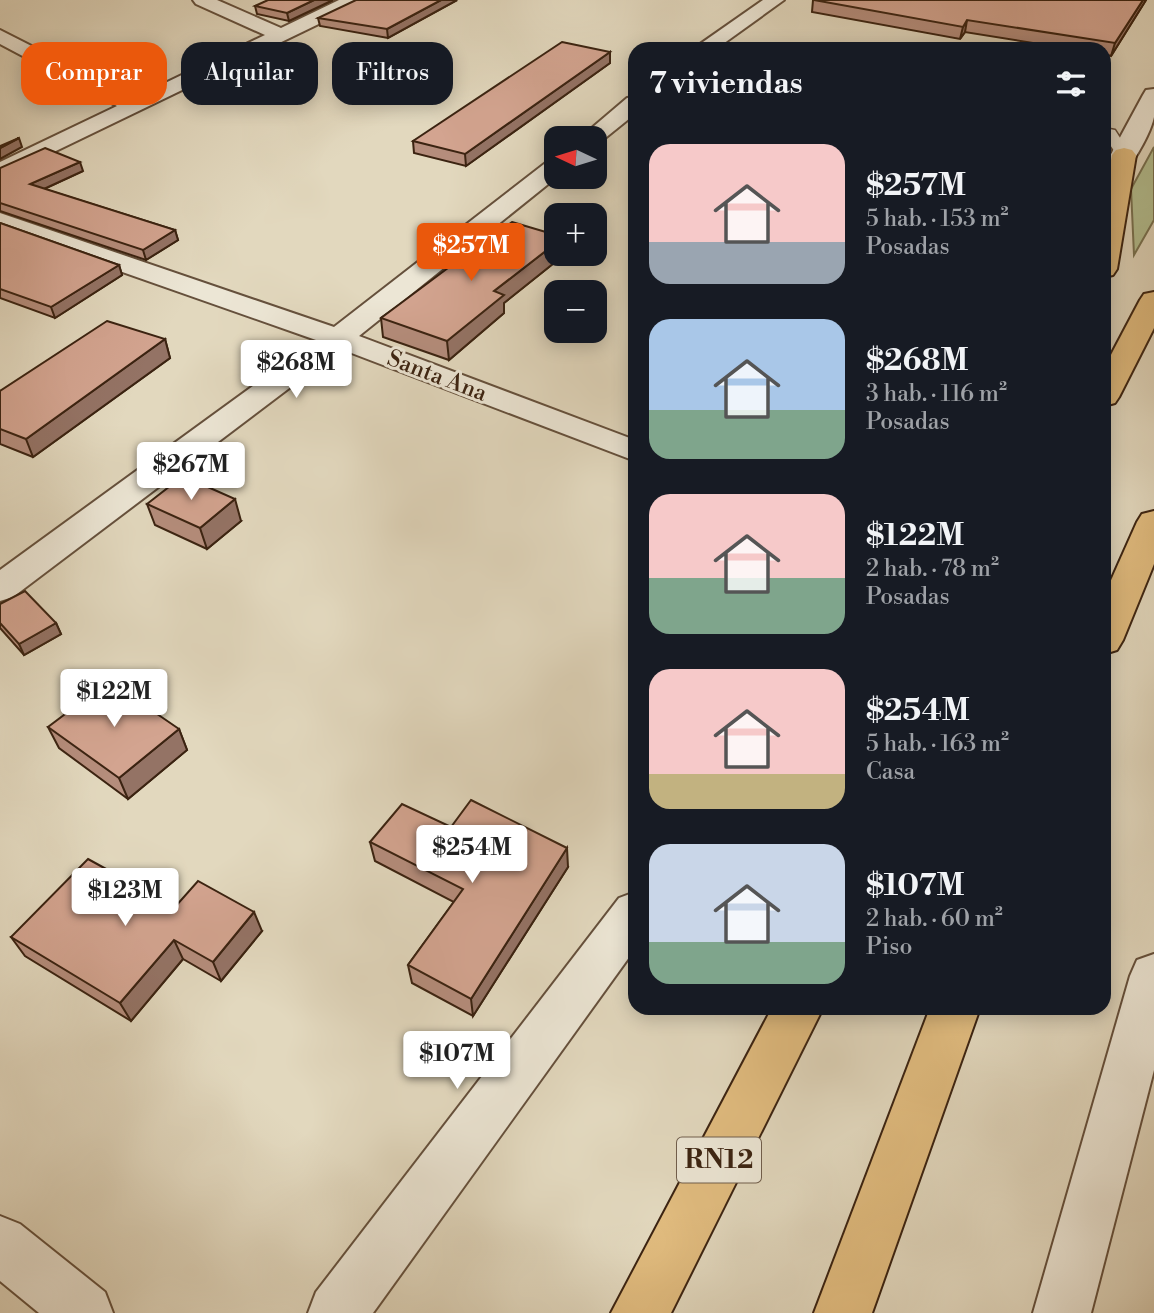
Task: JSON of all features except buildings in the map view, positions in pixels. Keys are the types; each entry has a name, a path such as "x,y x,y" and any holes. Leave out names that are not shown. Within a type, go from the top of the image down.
{"highway":[{"path":"1111,229 1124,155"},
{"path":"1111,383 1154,300"},
{"path":"1111,623 1154,522"},
{"name":"RN12","path":"640,1313 794,1015"},
{"path":"844,1313 953,1015"}],"street":[{"path":"202,0 283,36"},
{"path":"0,171 354,0"},
{"path":"713,42 775,0"},
{"path":"0,36 134,107"},
{"path":"1111,175 1154,95"},
{"path":"606,126 628,109"},
{"path":"0,588 338,338 544,175"},
{"name":"Santa Ana","path":"0,221 338,338 628,449"},
{"path":"337,1313 628,921"},
{"path":"1065,1312 1154,976"},
{"path":"0,1244 83,1313"}],"lane":[{"path":"1111,135 1124,155"}],"green space":[{"path":"1154,147 1154,220 1134,255 1131,189"}]}
